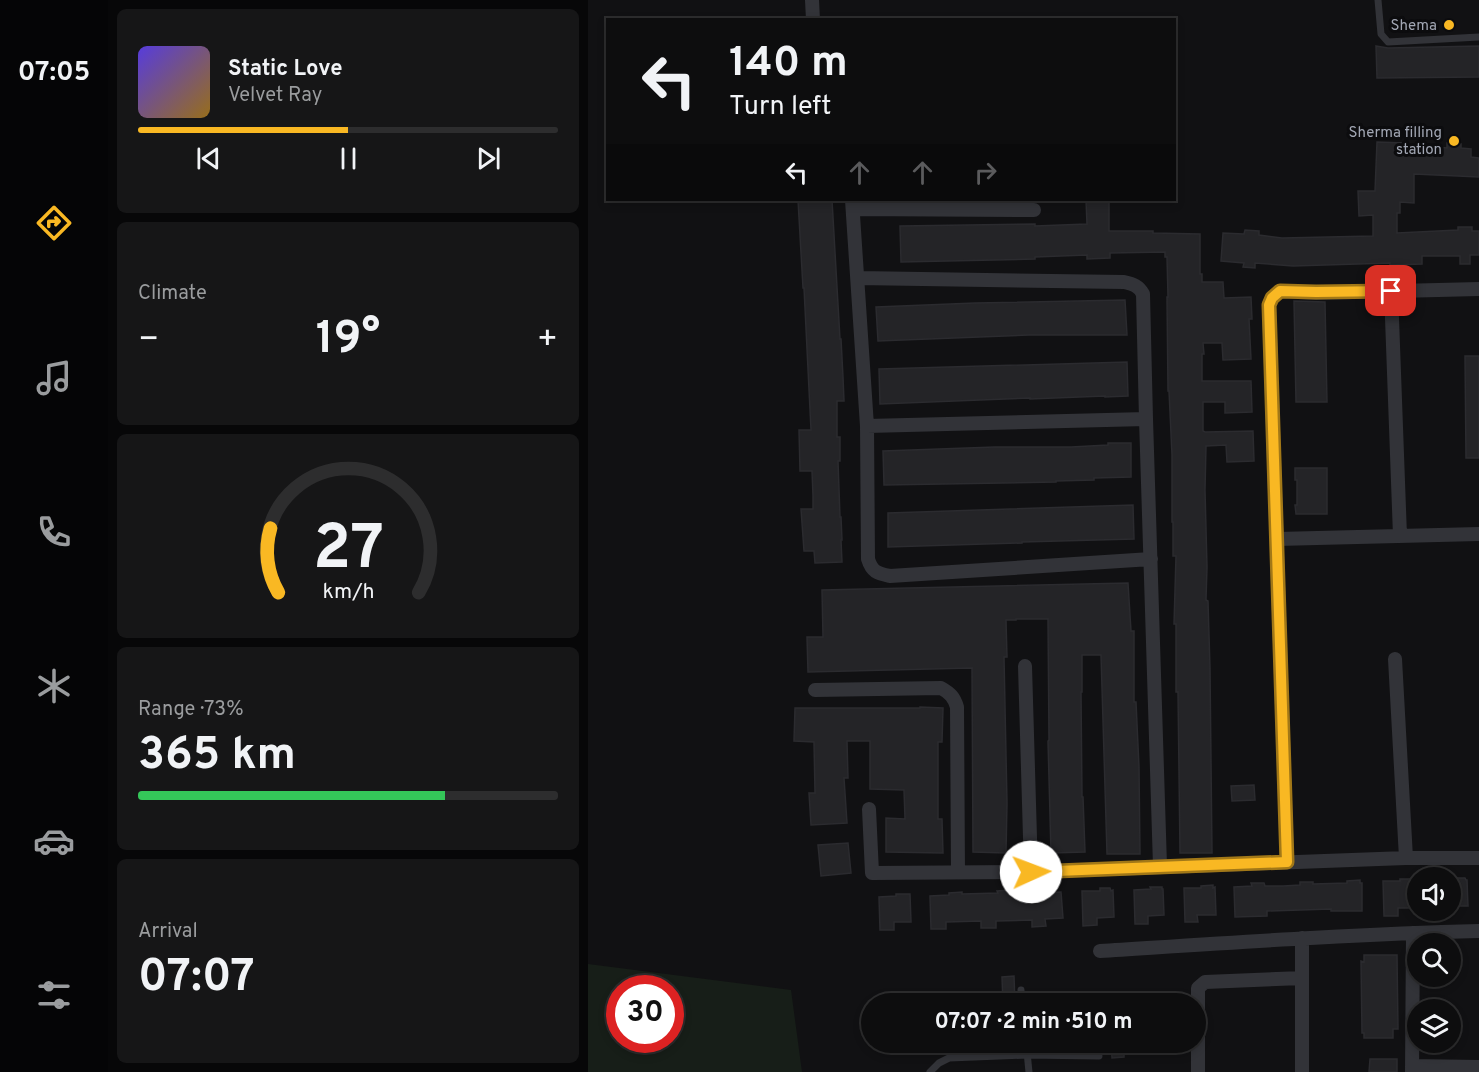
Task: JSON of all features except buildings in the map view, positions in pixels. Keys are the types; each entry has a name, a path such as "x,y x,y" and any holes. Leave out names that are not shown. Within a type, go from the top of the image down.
{"street":[{"path":"812,0 813,18"},
{"path":"1034,210 852,204 867,426 868,559 871,569 890,576 1151,560"},
{"path":"858,278 1124,282 1133,284 1143,294 1160,866"},
{"path":"1287,862 1269,305 1272,298 1280,291 1479,289"},
{"path":"1391,291 1400,536"},
{"path":"867,426 1146,419"},
{"path":"1277,539 1479,534"},
{"path":"1395,659 1406,858"},
{"path":"1025,666 1031,872"},
{"path":"815,690 941,688 954,698 957,706 958,872"},
{"path":"869,809 872,873 1031,872 1406,858 1479,858"},
{"path":"1413,933 1479,931"},
{"path":"1100,951 1407,933"},
{"path":"1302,938 1302,1072"},
{"path":"1198,1072 1198,988 1205,982 1302,978"},
{"path":"1413,987 1412,1069 1479,1067"}],"lane":[{"path":"1377,0 1381,34 1388,42 1479,37"},
{"path":"1027,1055 1029,1072"},
{"path":"930,1072 939,1063 949,1058 1027,1055 1099,1056"}],"shaded area":[{"path":"588,964 674,975 606,975 606,1053 684,1053 684,976 791,990 802,1072 588,1072"}],"place":[{"name":"Shema","path":"1449,25"},
{"name":"Sherma filling station","path":"1454,141"}],"route":[{"path":"1031,872 1287,862 1269,305 1272,298 1280,291 1391,291"}]}
